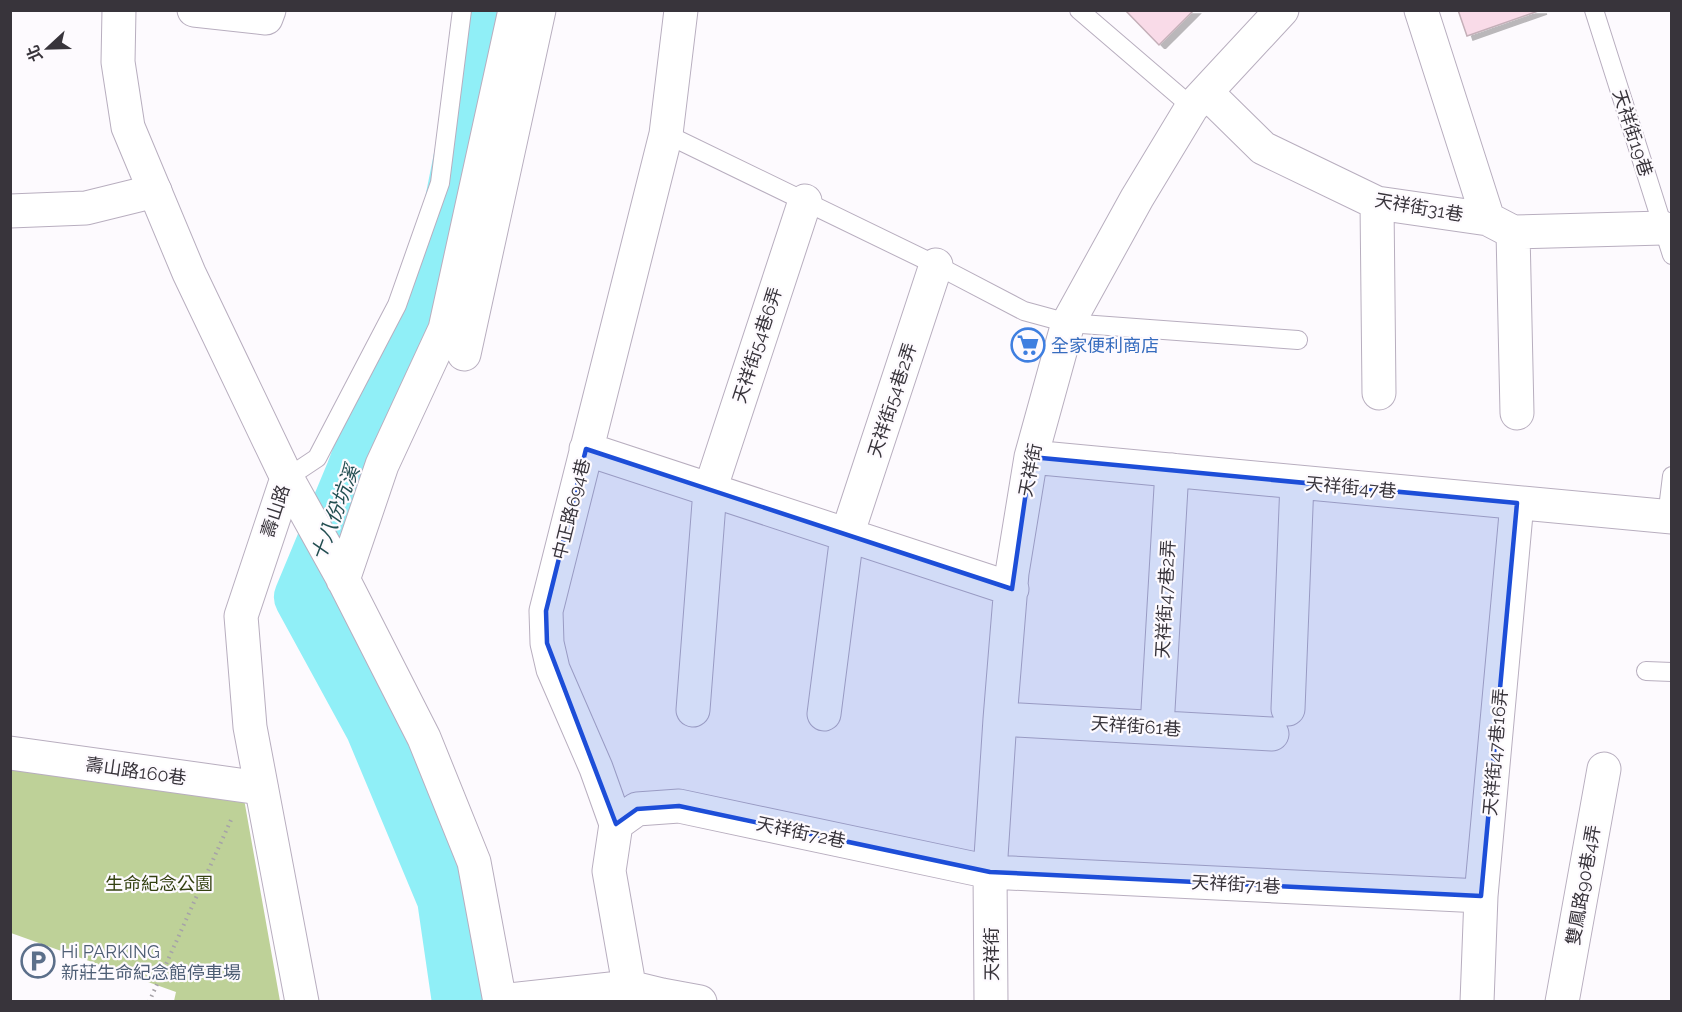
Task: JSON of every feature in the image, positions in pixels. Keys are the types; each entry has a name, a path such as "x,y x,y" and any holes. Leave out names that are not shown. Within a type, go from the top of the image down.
{"street":[{"name":"壽山路","path":"119,10 118,62 128,127 189,273 291,486 241,616 250,727 302,1002"},
{"path":"194,10 266,18 269,10"},
{"path":"342,578 382,465 445,329 515,10"},
{"path":"464,354 539,10"},
{"name":"中正路694巷","path":"630,994 609,871 616,824 596,768 553,669 547,643 546,611 666,134 681,10"},
{"name":"天祥街","path":"991,1002 990,872 1012,573 1030,457 1068,322 1137,198 1199,99 1282,10"},
{"path":"1421,10 1501,226 1517,413"},
{"name":"天祥街31巷","path":"1199,99 1263,148 1377,203 1501,226 1667,241"},
{"path":"10,211 86,208 155,191"},
{"name":"天祥街54巷6弄","path":"693,710 710,490 805,201"},
{"path":"1377,203 1378,393"},
{"name":"天祥街54巷2弄","path":"824,714 847,535 936,265"},
{"path":"586,449 1011,589"},
{"name":"天祥街47巷","path":"1030,457 1669,517"},
{"name":"天祥街47巷2弄","path":"1157,727 1172,470"},
{"name":"天祥街61巷","path":"1000,719 1157,727 1280,722 1297,482"},
{"path":"291,486 342,578 424,738 474,862 500,1001 630,994 662,995 700,1002"},
{"name":"天祥街47巷16弄","path":"1477,1002 1481,896 1517,503"},
{"name":"壽山路160巷","path":"10,753 261,788"},
{"name":"雙鳳路90巷4弄","path":"1562,1002 1604,769"},
{"name":"天祥街72巷","path":"616,824 637,809 679,806 990,872"},
{"name":"天祥街71巷","path":"990,872 1481,896"}],"lane":[{"path":"291,486 317,458 398,305 440,183 462,10"},
{"path":"1079,10 1199,99"},
{"name":"天祥街19巷","path":"1594,10 1667,241"},
{"path":"666,134 1024,310 1068,322 1298,340"},
{"path":"1669,517 1671,476"},
{"path":"1646,671 1671,672"}],"path":[{"path":"149,1002 231,820 261,788"}],"highlighted area":[{"path":"586,449 1012,589 1031,457 1517,503 1481,896 990,872 679,806 637,809 616,824 547,643 546,611"}],"green space":[{"name":"生命紀念公園","path":"11,763 244,799 280,1001 174,1001 176,992 11,933"}],"building":[{"path":"1125,10 1194,10 1159,45"},
{"path":"1458,10 1541,10 1467,36"}],"waterway":[{"name":"十八份坑溪","path":"460,1002 445,899 373,727 302,597 354,472 449,221 491,10"}],"place":[{"name":"全家便利商店","path":"1028,345"},
{"name":"Hi PARKING 新莊生命紀念館停車場","path":"38,961"}]}
